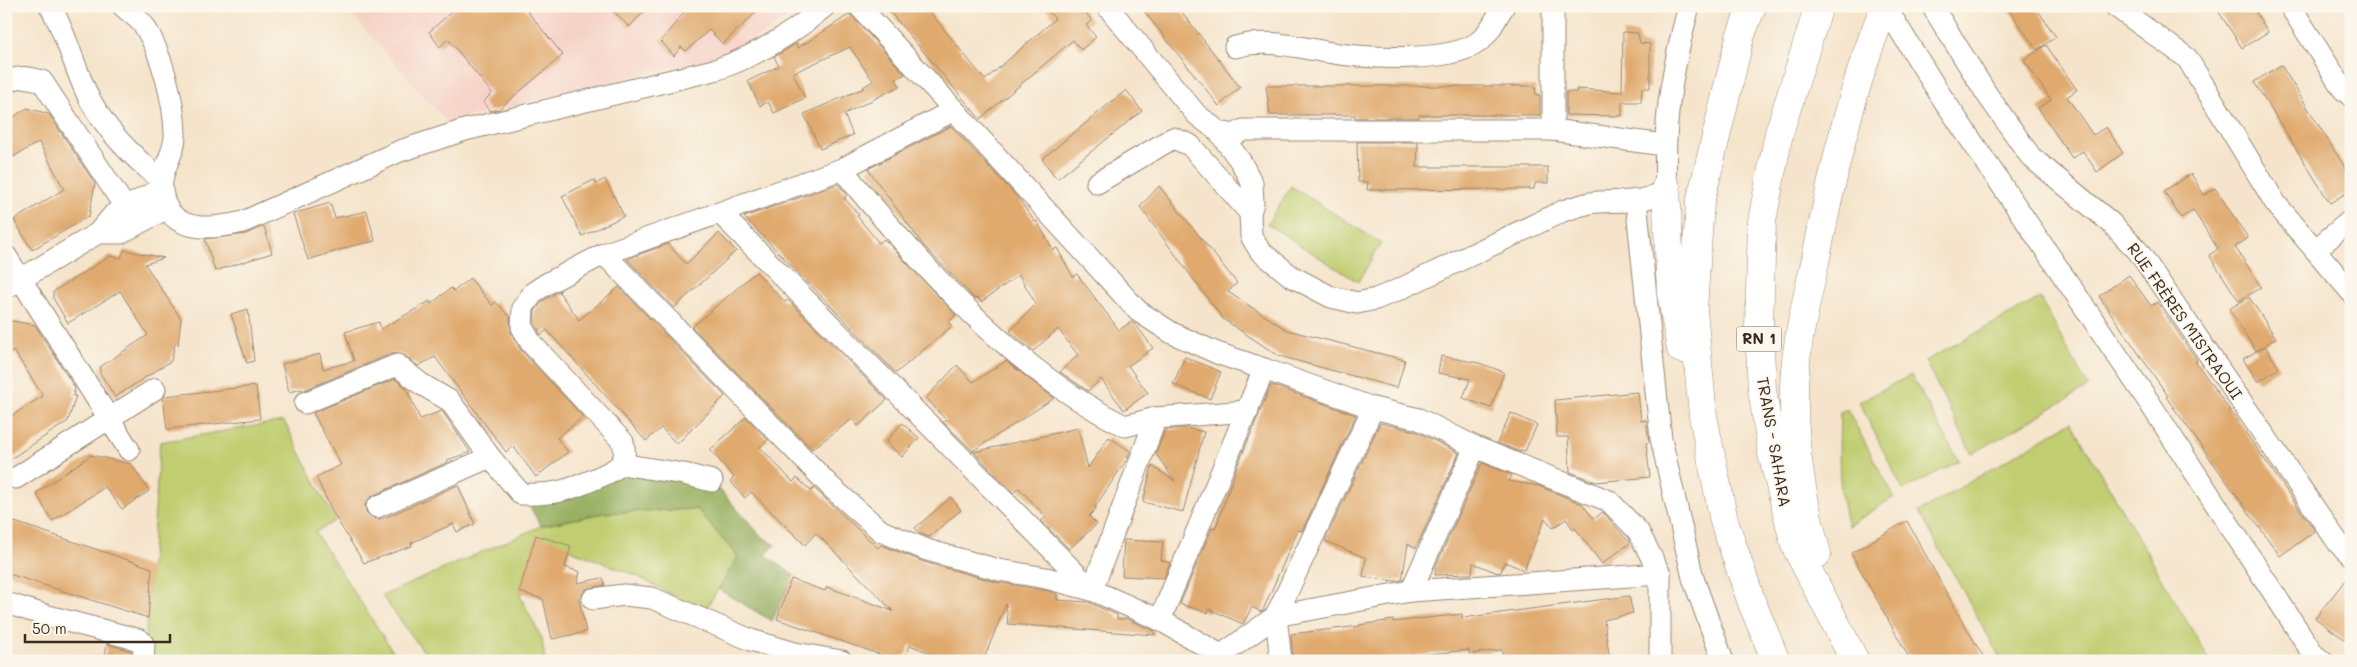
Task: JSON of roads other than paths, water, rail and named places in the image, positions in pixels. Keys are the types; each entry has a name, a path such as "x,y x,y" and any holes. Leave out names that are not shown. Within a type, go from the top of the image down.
{"highway":[{"path":"1752,6 1740,37 1700,203 1694,310 1703,416 1724,521 1752,603 1776,661"},
{"name":"TRANS - SAHARA","path":"1819,6 1784,116 1762,221 1759,328 1762,390 1784,504 1796,546 1833,616 1854,661"},
{"path":"1833,616 1805,510 1798,458 1794,406 1798,342 1839,147 1856,82 1885,6"},
{"path":"1666,186 1671,293 1685,371 1703,416"}],"street":[{"path":"98,233 121,233 164,192 174,147 175,133 164,66 144,26 123,6"},
{"path":"55,8 88,97 102,121 164,192 173,216 183,223 193,226 225,227 243,222 400,152 465,130 718,69 748,58 825,6"},
{"path":"858,6 1138,311 1172,333 1217,353 1373,408 1419,419 1475,446 1609,501 1638,531 1660,574 1660,661"},
{"path":"1107,6 1196,114 1219,132 1241,162 1252,183 1251,236 1260,252 1299,281 1331,298 1357,303 1376,299 1400,289 1563,211 1590,203 1636,200 1651,197 1660,192 1666,186 1664,145 1671,80 1689,6"},
{"path":"1235,47 1250,42 1302,47 1328,53 1410,58 1458,52 1482,39 1504,6"},
{"path":"1553,6 1553,130"},
{"path":"1885,6 1939,92 2149,402 2314,655 2322,661"},
{"name":"RUE FRÈRES MISTRAOUI","path":"1932,6 1986,93 2031,156 2110,222 2138,251 2339,544 2351,555"},
{"path":"2115,6 2187,58 2276,204 2351,292"},
{"path":"2290,6 2343,90 2351,96"},
{"path":"6,83 14,78 28,77 42,81 125,207"},
{"path":"305,403 397,365 421,384 450,401 490,457 521,494 567,491 605,474 621,464 625,453 623,442 531,343 522,327 523,307 534,292 604,254 842,169 954,110"},
{"path":"1219,132 1235,135 1243,130 1553,130 1664,145"},
{"path":"1097,183 1174,138 1190,145 1250,213"},
{"path":"842,169 882,219 970,311 1046,378 1099,414 1125,426 1156,418 1248,411"},
{"path":"13,284 98,233 114,214 125,207 164,192"},
{"path":"1636,200 1661,439 1693,578 1724,661"},
{"path":"720,213 1092,590"},
{"path":"2315,250 2351,220"},
{"path":"604,254 832,488 881,531 945,555 999,570 1046,578 1092,590 1160,620 1217,658 1276,616 1411,591 1660,574"},
{"path":"6,256 13,284 129,450"},
{"path":"1160,620 1264,369"},
{"path":"16,478 155,389"},
{"path":"1281,661 1276,616 1373,408"},
{"path":"1092,590 1156,418"},
{"path":"1411,591 1475,446"},
{"path":"377,507 490,457"},
{"path":"621,464 684,474 712,481"},
{"path":"593,599 624,595 652,598 795,657 842,661"},
{"path":"6,603 140,640 144,645 143,661"}]}
